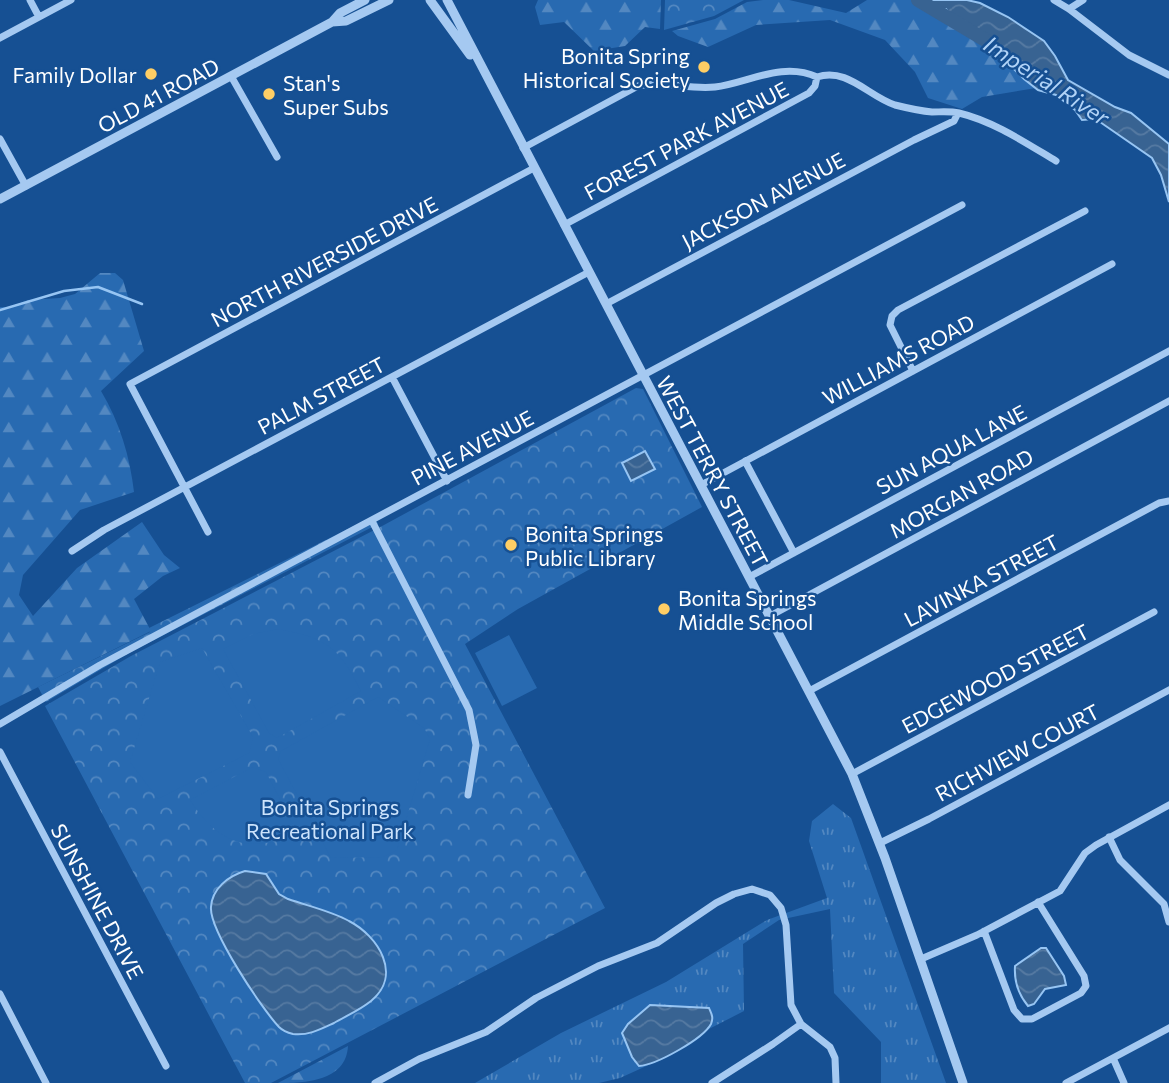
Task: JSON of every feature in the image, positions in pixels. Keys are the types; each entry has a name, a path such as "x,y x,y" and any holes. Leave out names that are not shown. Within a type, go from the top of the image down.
{"street":[{"path":"30,0 39,17"},
{"path":"0,38 71,0"},
{"name":"OLD 41 ROAD","path":"0,199 332,22 340,13 365,0"},
{"name":"OLD 41 ROAD","path":"332,22 346,21 389,0"},
{"name":"WEST TERRY STREET","path":"430,0 488,80"},
{"name":"WEST TERRY STREET","path":"447,0 852,774 880,843 963,1083"},
{"path":"1063,3 1083,0"},
{"path":"1063,3 1129,55 1169,75"},
{"path":"523,148 638,86 656,83 716,87 770,72 809,74 817,77 825,74 842,76 891,103 934,112 958,113 999,129 1056,161"},
{"path":"231,76 276,156"},
{"name":"FOREST PARK AVENUE","path":"564,225 809,93 815,86 817,77"},
{"path":"934,112 938,128"},
{"name":"JACKSON AVENUE","path":"606,304 954,121 958,113"},
{"path":"0,139 26,186"},
{"name":"NORTH RIVERSIDE DRIVE","path":"184,487 130,384 534,168"},
{"name":"PINE AVENUE","path":"0,724 100,665 962,205"},
{"path":"913,371 890,325 892,316 898,310 1085,211"},
{"name":"WILLIAMS ROAD","path":"701,485 1112,264"},
{"name":"PALM STREET","path":"72,551 104,530 589,272"},
{"name":"SUN AQUA LANE","path":"749,577 1169,351"},
{"path":"392,377 447,481"},
{"name":"MORGAN ROAD","path":"770,616 1169,401"},
{"path":"744,461 794,553"},
{"path":"184,487 208,532"},
{"name":"LAVINKA STREET","path":"809,691 1148,509 1169,501"},
{"path":"372,521 469,710 476,745 468,795"},
{"name":"EDGEWOOD STREET","path":"852,774 1154,612"},
{"name":"RICHVIEW COURT","path":"880,843 1169,690"},
{"name":"SUNSHINE DRIVE","path":"0,752 166,1066"},
{"path":"921,959 984,931 1060,891 1085,853 1169,805"},
{"path":"1109,837 1121,860 1164,904 1169,922"},
{"path":"375,1083 419,1059 486,1032 536,998 598,966 657,943 716,903 743,890 761,891 781,908 786,925 791,1005 801,1024 830,1047 835,1058 836,1083"},
{"path":"984,931 1014,1010 1022,1019 1032,1019 1081,993 1086,986 1084,976 1038,902"},
{"path":"0,994 46,1083"},
{"path":"712,1083 801,1024"},
{"path":"1066,1083 1169,1028"},
{"path":"1113,1058 1124,1083"}],"green space":[{"path":"538,0 661,0 660,29 645,27 625,46 594,51 564,22 540,25 535,7"},
{"path":"665,0 744,0 714,16 664,30"},
{"path":"789,0 846,13 867,0 920,0 924,7 947,9 966,22 985,46 1036,88 982,97 962,109 928,98 915,72 885,40 830,20 756,25 708,47 678,36 672,31 715,19 747,2"},
{"path":"100,273 115,273 123,280 144,351 101,391 123,440 134,492 80,510 23,575 19,595 33,616 77,568 142,522 164,555 180,568 163,576 134,599 151,631 0,706 0,307 10,307 28,300 75,294"},
{"name":"Bonita Springs Recreational Park","path":"636,388 643,389 702,507 518,609 465,644 605,908 271,1083 245,1083 45,706 131,656 384,525"},
{"path":"374,516 378,524 129,653 46,702 38,687 150,632 149,628"},
{"path":"278,629 309,636 330,647 346,664 361,691 277,738 269,733 223,649 253,634"},
{"path":"509,635 537,688 502,706 475,653"},
{"path":"202,648 253,737 249,753 158,799 130,762 160,662"},
{"path":"378,697 424,728 430,739 397,850 383,857 331,858 278,759 281,751"},
{"path":"253,767 266,772 297,833 264,843 236,841 212,827 190,800"},
{"path":"833,804 851,818 946,1083 881,1083 881,1042 834,993 830,909 779,920 743,944 744,1011 707,1030 664,1058 620,1078 599,1083 475,1083 561,1033 666,982 767,920 827,898 809,841 812,821"},
{"path":"348,1046 340,1067 332,1074 311,1081 278,1083"}],"water":[{"path":"920,0 967,0 980,3 1008,17 1044,41 1068,80 1115,107 1131,113 1169,144 1169,202 1161,175 1152,158 1095,119 1082,120 1075,110 1056,95 1038,90 1024,79 1006,61 985,46 966,22 954,18 946,9 929,10"},
{"path":"645,451 655,469 631,481 622,463"},
{"path":"245,871 266,874 279,894 342,917 369,936 383,957 386,968 380,991 371,1001 334,1023 309,1033 293,1034 279,1027 238,969 218,933 213,918 211,907 214,894 227,880"},
{"path":"1041,948 1046,948 1064,976 1066,985 1045,989 1034,1004 1028,1006 1017,987 1015,966"},
{"path":"650,1005 709,1008 712,1022 699,1037 678,1050 647,1065 639,1066 632,1057 622,1033 628,1024"}],"waterway":[{"name":"Imperial River","path":"918,0 992,44"},
{"path":"0,310 64,291 98,287 142,304"}],"place":[{"name":"Bonita Spring Historical Society","path":"704,67"},
{"name":"Family Dollar","path":"151,74"},
{"name":"Stan's Super Subs","path":"269,94"},
{"name":"Bonita Springs Public Library","path":"511,545"},
{"name":"Bonita Springs Middle School","path":"664,609"}]}
